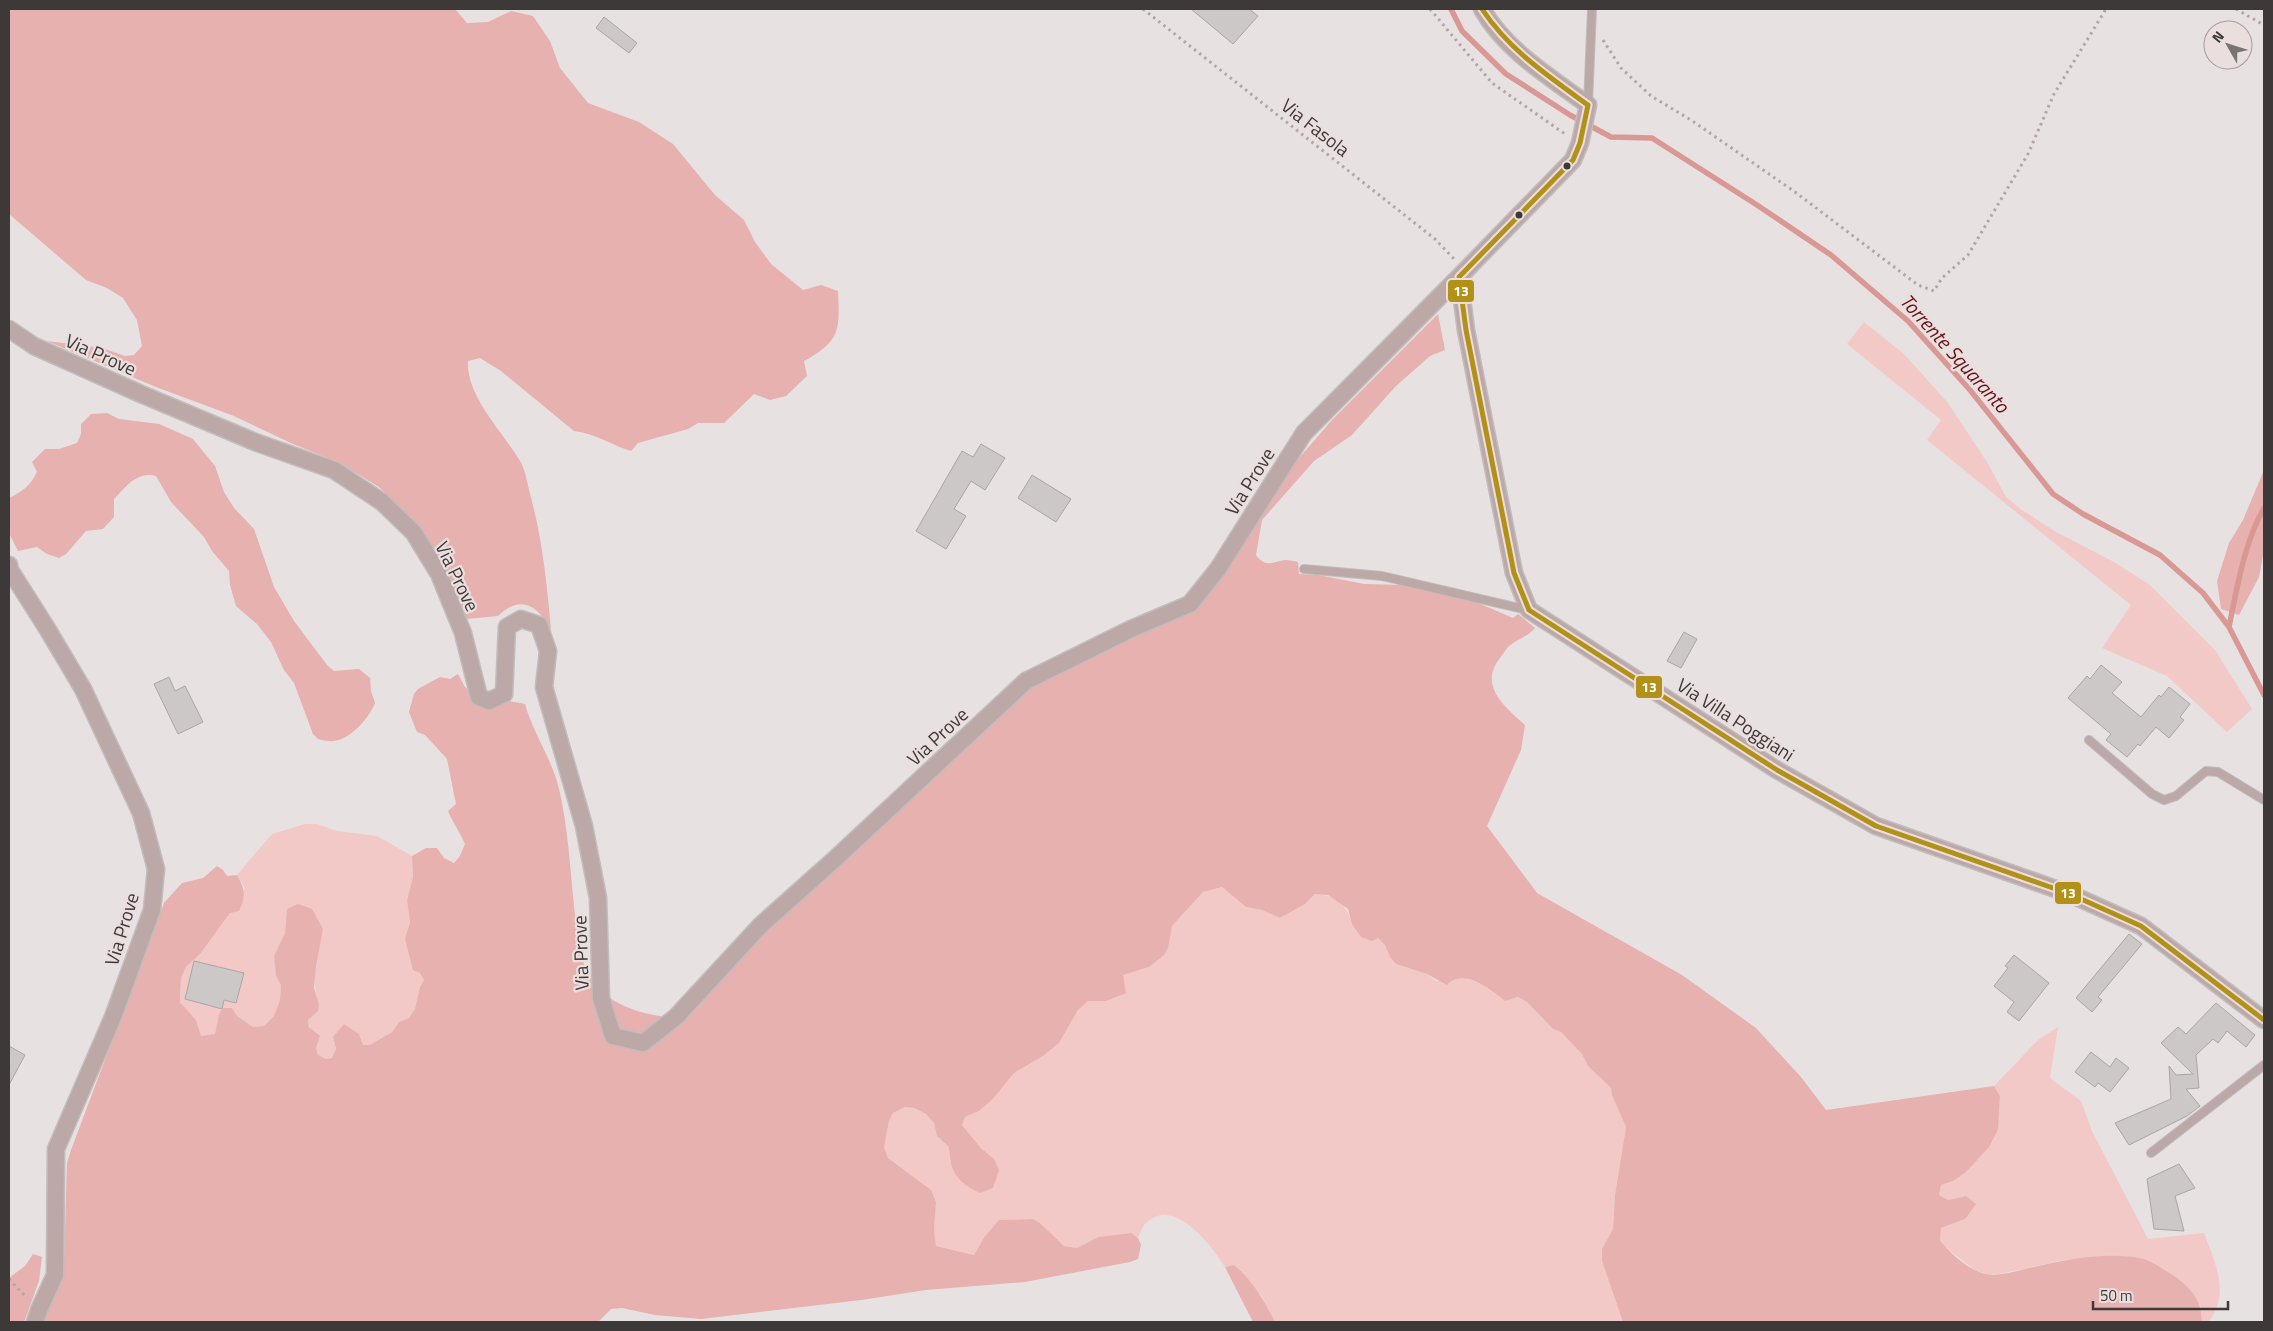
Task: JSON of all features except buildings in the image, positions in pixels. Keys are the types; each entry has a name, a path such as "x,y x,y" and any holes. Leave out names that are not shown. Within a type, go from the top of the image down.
{"street":[{"path":"1482,9 1490,22 1515,51 1588,105 1580,143 1573,160 1459,277 1466,330 1514,573 1529,610"},
{"name":"Via Prove","path":"9,329 34,346 141,394 255,442 334,470 382,502 414,533 439,574 463,633 479,697 489,701 504,694 507,627 521,619 539,625 548,651 544,687 584,826 598,898 601,998 614,1036 642,1043 676,1016 761,925 836,858 1026,681 1131,629 1190,604 1218,569 1304,433 1459,277"},
{"name":"Via Prove","path":"9,565 10,570 83,689 142,813 156,869 152,910 113,1017 56,1149 55,1275 37,1316"},
{"name":"Via Villa Poggiani","path":"1529,610 1777,770 1876,826 2070,894 2141,926 2264,1020"}],"lane":[{"path":"1588,105 1592,9"},
{"path":"1304,569 1382,576 1529,610"},
{"path":"2089,740 2152,794 2164,800 2176,796 2206,771 2218,772 2264,800"},
{"path":"2151,1153 2264,1065"}],"path":[{"name":"Via Fasola","path":"1143,9 1435,239 1452,256 1458,266 1459,277"},
{"path":"1430,9 1492,83 1517,102 1580,143"},
{"path":"1602,38 1621,68 1651,96 1691,120 1796,192 1918,285 1934,291 1942,278 1968,255 2028,154 2054,94 2106,9"},
{"path":"2236,9 2264,25"},
{"path":"9,1279 37,1316"}],"shaded area":[{"path":"9,9 455,9 467,23 488,22 511,11 533,16 550,41 560,68 588,103 639,122 673,144 715,195 744,220 755,242 771,264 803,290 821,285 838,291 839,316 835,334 825,347 804,361 807,376 786,396 770,400 754,394 724,423 698,423 688,429 638,443 631,451 589,434 574,431 501,371 480,358 468,361 469,374 479,400 525,471 541,542 551,630 540,614 528,605 521,604 506,609 498,616 466,619 429,542 408,516 379,487 338,462 293,444 234,416 156,387 47,341 102,348 125,356 134,355 142,346 137,320 123,298 107,288 86,280 9,214"},
{"path":"1438,314 1445,350 1430,356 1396,386 1352,435 1314,461 1262,520 1256,555 1259,559 1266,563 1285,560 1298,562 1299,574 1318,575 1364,584 1404,585 1455,593 1513,618 1518,614 1535,628 1508,647 1494,668 1492,678 1493,687 1502,703 1525,725 1521,750 1487,826 1537,893 1682,975 1756,1028 1801,1077 1826,1110 1994,1086 2000,1096 1998,1130 1989,1147 1966,1172 1953,1181 1941,1185 1939,1195 1948,1200 1966,1196 1976,1204 1965,1219 1941,1228 1940,1240 1944,1245 1966,1265 1979,1272 1991,1275 2089,1257 2118,1256 2144,1259 2177,1278 2188,1288 2196,1297 2202,1322 1623,1322 1602,1261 1602,1249 1613,1229 1615,1195 1626,1127 1612,1095 1611,1088 1588,1066 1582,1054 1561,1032 1553,1029 1527,1002 1518,997 1505,1001 1485,986 1469,979 1461,978 1447,985 1427,974 1396,964 1390,957 1385,945 1378,938 1372,941 1361,937 1352,924 1348,909 1328,895 1315,894 1305,904 1280,918 1262,910 1246,907 1222,887 1203,892 1172,926 1168,948 1164,955 1149,967 1123,975 1126,993 1106,1001 1088,1001 1078,1010 1059,1043 1043,1056 1014,1073 993,1099 979,1111 965,1117 962,1125 981,1148 994,1159 999,1170 993,1188 980,1193 960,1180 953,1170 949,1147 937,1136 934,1123 926,1114 914,1108 905,1107 893,1113 889,1121 884,1147 888,1158 931,1190 936,1202 934,1230 936,1246 974,1255 985,1236 999,1220 1033,1219 1040,1223 1064,1246 1077,1248 1098,1237 1131,1233 1138,1238 1141,1245 1138,1259 1130,1262 1025,1282 926,1290 861,1300 701,1319 655,1315 622,1308 611,1309 598,1322 44,1322 64,1262 67,1163 71,1150 164,903 182,883 203,878 217,866 227,876 237,875 244,893 239,911 230,913 200,954 186,967 181,978 180,1002 196,1020 201,1036 215,1034 219,1014 223,1008 232,1008 237,1016 253,1027 264,1026 274,1016 280,1000 281,985 276,976 274,956 285,933 287,909 298,904 312,909 323,929 314,988 319,1004 318,1011 308,1020 309,1027 320,1036 316,1048 318,1055 326,1059 332,1058 336,1049 333,1037 344,1024 359,1034 363,1045 370,1045 392,1032 399,1022 409,1018 415,1009 420,987 424,980 420,973 413,970 405,939 410,922 407,900 413,877 412,856 426,848 437,848 444,858 454,863 460,856 465,844 448,811 456,804 447,759 425,735 417,732 409,712 414,694 418,689 440,677 450,679 458,674 465,687 473,694 525,704 528,715 552,767 559,789 567,832 577,934 583,962 587,971 598,988 615,1001 635,1010 667,1017 765,928 1034,671 1062,653 1195,603 1293,465 1332,420"},
{"path":"1864,322 1904,354 1948,403 1987,462 2006,497 2056,532 2114,562 2150,585 2215,650 2252,709 2227,732 2167,676 2102,648 2131,605 1927,440 1941,420 1847,344"},
{"path":"107,413 119,419 159,424 193,439 215,466 224,492 234,508 254,529 274,587 294,621 327,665 334,671 359,669 370,678 371,691 375,703 364,721 353,732 332,741 318,739 313,734 294,683 284,670 271,642 257,624 236,606 230,585 229,571 212,551 204,537 171,502 156,476 143,476 132,481 114,499 114,517 103,529 86,531 66,554 59,558 47,554 37,547 18,551 9,533 9,498 26,488 35,477 37,472 32,462 45,449 59,449 77,443 81,434 81,424 91,414"},
{"path":"2264,470 2264,550 2259,577 2239,615 2221,609 2217,581 2229,543 2243,520"},
{"path":"305,824 317,824 337,831 377,836 412,856 413,877 407,900 410,922 405,939 424,980 420,987 415,1009 409,1018 399,1022 392,1032 370,1045 363,1045 359,1034 350,1029 333,1037 336,1049 332,1058 326,1059 318,1055 308,1020 319,1004 316,995 315,976 323,929 287,909 285,933 274,956 276,975 281,985 280,1000 274,1016 264,1026 253,1027 237,1016 232,1008 219,1014 215,1034 201,1037 196,1020 180,1002 181,978 186,967 200,954 230,913 245,888 237,875 272,834"},
{"path":"1222,887 1246,907 1262,910 1280,918 1305,904 1315,894 1329,896 1343,906 1352,924 1378,938 1385,945 1390,957 1396,964 1427,974 1436,981 1463,977 1486,985 1505,1001 1518,997 1527,1002 1553,1029 1561,1032 1582,1054 1588,1066 1611,1088 1612,1095 1626,1127 1615,1195 1613,1229 1602,1249 1602,1261 1623,1322 1275,1322 1261,1295 1234,1265 1225,1267 1211,1247 1191,1226 1167,1215 1156,1216 1145,1224 1138,1238 1131,1233 1098,1237 1077,1248 1064,1246 1040,1223 1033,1219 999,1220 985,1236 974,1255 936,1246 934,1230 936,1202 931,1191 888,1158 884,1147 889,1121 893,1113 905,1107 914,1108 926,1114 934,1123 937,1136 949,1147 950,1162 994,1159 981,1148 962,1125 965,1117 979,1111 993,1099 1014,1073 1043,1056 1059,1043 1078,1010 1088,1001 1106,1001 1123,983 1123,975 1149,967 1168,948 1172,926 1203,892"},
{"path":"2058,1027 2050,1078 2081,1101 2092,1131 2148,1239 2204,1233 2216,1267 2220,1290 2215,1312 2208,1322 2202,1322 2201,1307 2168,1271 2145,1260 2123,1256 2064,1260 1999,1274 1986,1274 1975,1270 1945,1247 1940,1240 1941,1228 1965,1219 1966,1196 1948,1200 1939,1195 1941,1185 1953,1181 1989,1147 1998,1130 2000,1096 1994,1086 2038,1040"},
{"path":"33,1254 42,1257 39,1281 24,1322 9,1322 9,1278 25,1266"},
{"path":"1234,1265 1258,1291 1275,1322 1253,1322 1225,1267"}],"waterway":[{"name":"Torrente Squaranto","path":"1451,9 1462,31 1506,74 1570,115 1611,137 1652,138 1831,255 1908,321 1970,390 2053,494 2083,514 2160,555 2203,593 2229,627 2264,695"},
{"path":"2229,627 2246,551 2264,508"}],"transit line":[{"name":"13","path":"1482,9 1517,50 1544,73 1588,105"},
{"name":"13","path":"1588,105 1580,143 1573,160 1459,277 1466,330 1514,573 1529,610 1777,770 1876,826 2070,894 2141,926 2264,1020"}]}
